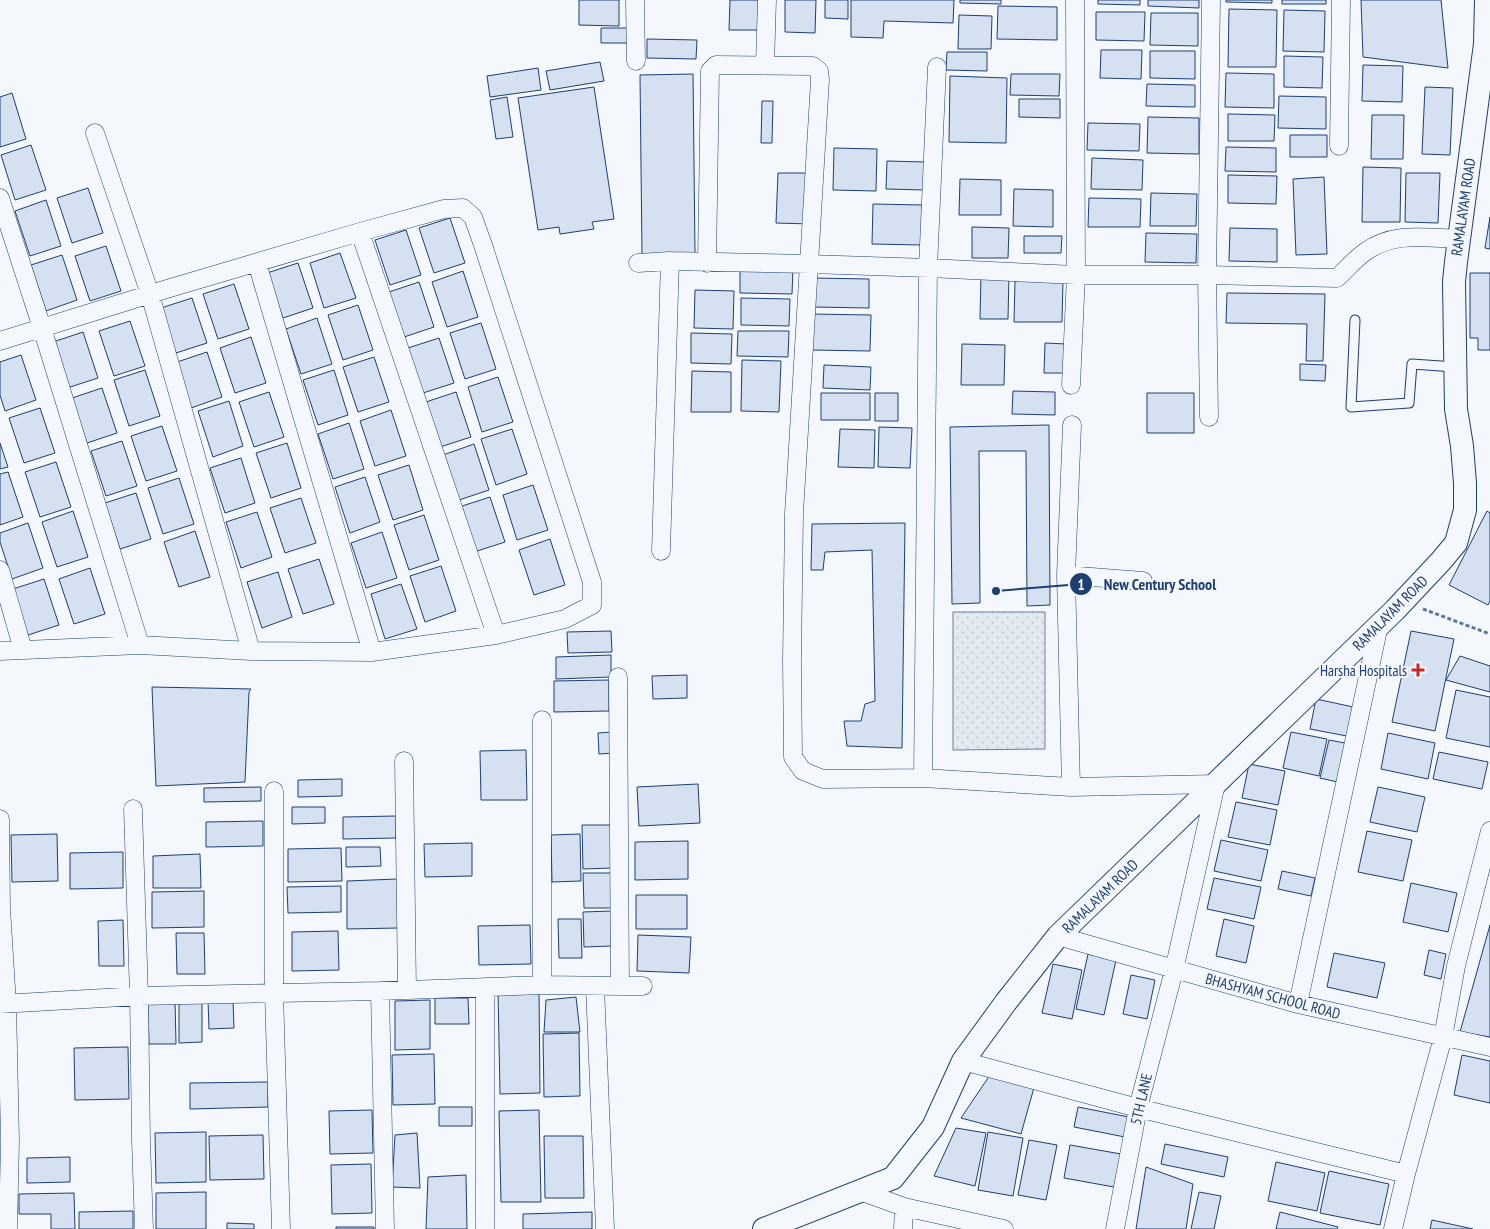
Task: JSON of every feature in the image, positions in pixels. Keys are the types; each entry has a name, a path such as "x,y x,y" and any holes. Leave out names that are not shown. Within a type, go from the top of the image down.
{"street":[{"path":"635,0 636,61"},
{"path":"764,65 767,0"},
{"path":"1070,385 1076,275 1075,0"},
{"path":"1209,417 1207,275 1212,0"},
{"path":"1338,146 1341,0"},
{"name":"RAMALAYAM ROAD","path":"764,1229 893,1178 933,1127 963,1061 1058,936 1404,602 1456,543 1465,510 1464,474 1456,409 1454,282 1487,55 1486,0"},
{"path":"707,263 710,71 716,65 812,66 819,71 820,76 794,514 792,660 793,757 803,772 823,779 923,778 1070,787 1216,784"},
{"path":"923,778 928,268 938,67"},
{"path":"95,133 150,294 251,651"},
{"path":"0,198 140,645"},
{"path":"0,341 150,294 360,232 444,209 463,208 473,217 484,245 592,582 592,605 565,619 496,635 372,652 251,651 140,645 0,651"},
{"path":"360,232 496,635"},
{"path":"638,263 810,264 1076,275 1207,275 1337,278 1365,252 1386,240 1405,236 1459,239"},
{"path":"660,551 670,262"},
{"path":"257,263 372,652"},
{"path":"1070,787 1066,575 1072,424"},
{"path":"0,570 23,650"},
{"path":"1066,575 1143,581"},
{"path":"1298,1004 1379,625"},
{"path":"618,677 620,986"},
{"path":"542,720 542,985"},
{"path":"404,761 407,989"},
{"name":"5TH LANE","path":"1115,1229 1138,1108 1174,970 1216,784"},
{"path":"274,791 274,992 281,1229"},
{"path":"133,809 144,1229"},
{"path":"0,819 3,1004 10,1141 8,1229"},
{"path":"1392,1229 1444,1037 1456,966 1490,831"},
{"name":"BHASHYAM SCHOOL ROAD","path":"1058,936 1298,1004 1490,1047"},
{"path":"3,1004 139,996 274,992 380,991 542,985 643,986"},
{"path":"595,986 604,1229"},
{"path":"485,988 485,1229"},
{"path":"380,991 385,1229"},
{"path":"963,1061 1138,1108 1406,1174"},
{"path":"860,1191 904,1207 1004,1229"},
{"path":"903,1229 904,1207"}],"lane":[{"path":"1355,320 1350,407 1409,403 1412,364 1456,367"}],"path":[{"path":"1404,602 1490,634"}],"shaded area":[{"path":"953,612 1045,612 1045,749 953,750"}],"building":[{"path":"579,0 619,0 619,26 579,25"},
{"path":"730,0 759,0 759,30 729,30"},
{"path":"785,0 816,0 815,33 785,32"},
{"path":"825,0 848,0 848,19 825,18"},
{"path":"851,0 954,0 953,23 884,21 883,38 851,37"},
{"path":"960,0 1001,0 1001,4 960,3"},
{"path":"1098,0 1140,0 1140,5 1098,4"},
{"path":"1148,0 1199,0 1199,8 1148,6"},
{"path":"1226,0 1272,0 1272,3 1226,2"},
{"path":"1282,0 1326,0 1326,4 1282,4"},
{"path":"1361,0 1441,0 1448,68 1363,57"},
{"path":"998,6 1057,7 1057,40 997,39"},
{"path":"1229,9 1277,10 1276,67 1228,67"},
{"path":"1284,10 1325,11 1324,52 1283,51"},
{"path":"1096,12 1145,12 1144,41 1096,40"},
{"path":"1151,13 1198,13 1198,46 1150,45"},
{"path":"959,15 992,16 991,49 958,49"},
{"path":"601,28 631,28 630,43 601,43"},
{"path":"647,39 697,40 696,59 647,58"},
{"path":"1101,50 1142,50 1141,79 1100,78"},
{"path":"1150,51 1195,51 1195,79 1150,78"},
{"path":"947,52 987,52 987,71 946,70"},
{"path":"1284,56 1323,57 1322,88 1284,87"},
{"path":"600,62 604,81 550,90 546,71"},
{"path":"1363,65 1403,66 1402,102 1362,101"},
{"path":"538,68 541,90 490,97 487,76"},
{"path":"1226,73 1274,74 1274,108 1225,107"},
{"path":"693,74 695,253 642,254 640,75"},
{"path":"1011,74 1060,74 1059,96 1010,95"},
{"path":"950,76 1007,78 1006,143 949,142"},
{"path":"1147,84 1195,85 1195,107 1146,106"},
{"path":"594,87 614,219 592,222 594,229 560,234 559,227 538,230 518,98"},
{"path":"1425,87 1453,88 1450,155 1422,154"},
{"path":"12,93 26,139 0,147 0,97"},
{"path":"1279,96 1326,97 1326,129 1278,128"},
{"path":"507,97 513,137 496,139 490,100"},
{"path":"1019,99 1060,99 1060,118 1019,117"},
{"path":"762,101 773,101 772,143 761,143"},
{"path":"1228,114 1275,115 1274,141 1228,141"},
{"path":"1372,115 1404,115 1403,159 1371,159"},
{"path":"1148,117 1199,118 1199,154 1147,153"},
{"path":"1088,123 1140,124 1139,151 1087,150"},
{"path":"1290,135 1327,135 1327,157 1290,157"},
{"path":"31,145 46,190 15,200 1,155"},
{"path":"1226,147 1276,148 1276,172 1225,171"},
{"path":"834,148 877,149 876,191 833,190"},
{"path":"1092,158 1143,160 1142,190 1091,189"},
{"path":"887,161 925,162 924,190 886,189"},
{"path":"1363,167 1401,168 1400,222 1362,222"},
{"path":"778,173 811,173 810,224 776,223"},
{"path":"1406,173 1440,173 1438,223 1405,222"},
{"path":"1228,175 1277,176 1276,204 1228,203"},
{"path":"1324,177 1327,254 1296,255 1293,179"},
{"path":"960,179 1001,180 1001,215 959,215"},
{"path":"88,188 103,233 72,243 57,198"},
{"path":"1014,189 1053,190 1053,227 1013,226"},
{"path":"1151,193 1197,194 1196,226 1150,226"},
{"path":"1089,198 1141,199 1140,227 1088,227"},
{"path":"46,200 61,246 30,256 15,211"},
{"path":"873,204 922,205 921,245 872,244"},
{"path":"1490,217 1490,249 1485,248"},
{"path":"450,218 465,263 434,273 419,228"},
{"path":"972,227 1009,228 1008,258 972,258"},
{"path":"1230,228 1277,229 1277,262 1229,261"},
{"path":"406,230 421,275 390,285 375,240"},
{"path":"1146,233 1197,234 1196,263 1145,262"},
{"path":"1024,236 1062,236 1061,253 1024,253"},
{"path":"106,246 121,291 90,301 75,256"},
{"path":"340,253 356,298 324,308 310,263"},
{"path":"62,255 77,300 46,311 31,265"},
{"path":"298,263 313,308 283,318 267,273"},
{"path":"740,267 793,268 792,294 740,293"},
{"path":"463,271 478,317 447,327 432,282"},
{"path":"1470,273 1490,273 1490,350 1478,350 1478,338 1470,338"},
{"path":"981,274 1009,274 1008,319 980,319"},
{"path":"814,278 869,279 869,308 814,307"},
{"path":"1015,281 1063,281 1062,322 1014,322"},
{"path":"419,282 434,327 404,337 389,292"},
{"path":"234,284 249,329 218,339 203,294"},
{"path":"695,290 734,291 733,329 694,328"},
{"path":"1227,293 1325,294 1323,361 1306,361 1307,324 1226,323"},
{"path":"192,298 207,343 176,353 161,308"},
{"path":"741,298 790,299 789,326 741,325"},
{"path":"358,305 373,350 343,360 328,315"},
{"path":"812,314 871,315 870,351 812,350"},
{"path":"317,318 332,364 301,374 286,329"},
{"path":"130,321 145,366 114,376 99,331"},
{"path":"481,323 496,369 465,379 450,333"},
{"path":"738,331 789,331 788,357 737,356"},
{"path":"83,332 98,378 67,388 53,342"},
{"path":"691,333 732,334 731,364 691,363"},
{"path":"251,337 266,383 235,393 220,348"},
{"path":"439,338 454,383 423,393 408,348"},
{"path":"1045,343 1067,344 1066,373 1044,373"},
{"path":"962,344 1005,345 1004,385 961,385"},
{"path":"207,352 222,397 191,408 177,362"},
{"path":"21,355 36,400 5,411 0,395 0,362"},
{"path":"374,357 389,402 358,412 343,367"},
{"path":"742,360 781,361 779,412 741,411"},
{"path":"1300,364 1326,365 1325,381 1300,380"},
{"path":"824,365 871,367 870,390 823,388"},
{"path":"145,370 160,416 129,426 114,380"},
{"path":"334,370 348,415 318,425 303,380"},
{"path":"692,371 731,372 731,412 691,412"},
{"path":"498,377 513,422 482,432 468,387"},
{"path":"102,388 117,433 87,443 72,398"},
{"path":"1013,391 1055,392 1055,415 1012,414"},
{"path":"269,392 284,437 254,447 239,402"},
{"path":"456,392 471,437 440,447 426,402"},
{"path":"821,393 870,393 870,420 821,420"},
{"path":"875,393 898,393 898,421 875,421"},
{"path":"1147,393 1194,393 1194,433 1147,433"},
{"path":"229,401 243,446 213,457 198,411"},
{"path":"40,408 55,453 24,463 9,418"},
{"path":"391,410 406,456 375,466 360,421"},
{"path":"349,423 364,469 333,479 318,434"},
{"path":"1049,425 1050,605 1027,606 1026,451 979,451 980,603 952,604 950,427"},
{"path":"162,426 177,471 146,481 131,436"},
{"path":"879,427 912,428 910,468 878,467"},
{"path":"512,429 527,474 496,485 481,439"},
{"path":"840,429 875,430 874,468 838,467"},
{"path":"122,441 137,486 106,496 91,451"},
{"path":"0,443 8,467 0,469"},
{"path":"287,443 301,488 271,498 256,453"},
{"path":"474,444 489,490 459,500 443,455"},
{"path":"241,458 255,503 225,513 210,468"},
{"path":"56,462 71,507 40,517 25,472"},
{"path":"409,465 423,510 393,520 378,475"},
{"path":"8,472 23,517 0,525 0,474"},
{"path":"365,477 380,522 350,533 335,487"},
{"path":"179,478 194,524 163,534 148,488"},
{"path":"533,485 548,530 517,540 503,495"},
{"path":"136,493 151,539 120,549 105,503"},
{"path":"490,497 505,542 474,552 459,507"},
{"path":"301,498 316,543 285,553 270,508"},
{"path":"73,511 88,557 57,567 42,522"},
{"path":"1487,511 1490,513 1490,601 1488,605 1449,585"},
{"path":"257,512 272,557 241,568 226,522"},
{"path":"424,515 439,560 409,570 394,525"},
{"path":"28,523 43,568 12,579 0,542 0,533"},
{"path":"905,523 902,748 847,746 844,721 861,721 865,704 875,701 872,550 825,552 823,570 811,570 812,524"},
{"path":"195,531 210,577 179,587 164,542"},
{"path":"382,532 397,578 366,588 351,543"},
{"path":"550,539 565,585 534,595 519,550"},
{"path":"319,559 334,604 303,614 288,569"},
{"path":"441,566 456,611 425,622 410,576"},
{"path":"90,568 105,614 74,624 59,579"},
{"path":"278,572 292,617 262,628 247,582"},
{"path":"44,579 59,625 28,635 13,589"},
{"path":"401,584 417,629 385,639 371,594"},
{"path":"611,631 612,652 568,653 567,632"},
{"path":"1411,631 1454,639 1435,731 1392,722"},
{"path":"611,655 611,677 556,679 556,657"},
{"path":"1460,656 1490,666 1490,692 1446,680"},
{"path":"687,675 687,698 653,699 652,676"},
{"path":"609,680 609,711 554,712 554,681"},
{"path":"152,687 251,689 249,692 245,782 156,786"},
{"path":"1456,690 1490,697 1490,747 1446,738"},
{"path":"1316,699 1358,708 1352,737 1310,729"},
{"path":"613,732 614,753 599,754 598,733"},
{"path":"1291,732 1327,739 1319,776 1283,768"},
{"path":"1388,733 1435,743 1428,779 1381,769"},
{"path":"1329,740 1350,744 1342,783 1320,778"},
{"path":"526,750 527,800 481,800 480,751"},
{"path":"1439,752 1488,762 1482,789 1433,779"},
{"path":"1249,764 1285,771 1278,805 1242,798"},
{"path":"342,779 342,796 298,797 298,780"},
{"path":"698,784 700,823 639,826 637,787"},
{"path":"261,787 261,801 204,802 204,788"},
{"path":"1378,787 1425,797 1417,832 1370,822"},
{"path":"1236,802 1277,810 1270,845 1228,837"},
{"path":"292,807 325,807 325,823 292,824"},
{"path":"396,816 396,838 343,839 343,817"},
{"path":"263,821 263,846 206,847 206,822"},
{"path":"582,825 611,825 612,868 583,869"},
{"path":"1367,831 1412,840 1403,881 1358,872"},
{"path":"57,834 58,881 12,882 11,835"},
{"path":"580,834 581,881 552,882 551,835"},
{"path":"1221,840 1268,850 1261,881 1214,871"},
{"path":"688,841 688,879 635,880 635,842"},
{"path":"472,843 472,876 425,877 424,844"},
{"path":"346,847 380,847 381,866 346,867"},
{"path":"341,848 342,881 288,882 288,849"},
{"path":"123,852 123,888 70,889 70,853"},
{"path":"200,854 201,888 153,888 153,856"},
{"path":"1282,871 1315,878 1311,896 1278,889"},
{"path":"583,873 611,873 612,908 584,908"},
{"path":"1214,878 1261,887 1254,919 1207,909"},
{"path":"397,879 398,928 347,929 347,881"},
{"path":"1411,883 1457,893 1448,932 1403,922"},
{"path":"341,886 341,912 288,913 287,887"},
{"path":"204,891 204,927 152,928 152,892"},
{"path":"636,895 687,895 687,929 636,929"},
{"path":"611,911 611,946 584,947 583,912"},
{"path":"558,919 581,919 582,958 559,958"},
{"path":"1224,919 1254,926 1246,963 1216,956"},
{"path":"123,920 124,966 99,966 98,921"},
{"path":"530,925 531,964 479,965 478,926"},
{"path":"1490,925 1490,1037 1460,1032"},
{"path":"338,931 339,970 292,971 292,932"},
{"path":"176,933 204,933 205,974 177,974"},
{"path":"638,935 691,937 689,973 637,971"},
{"path":"1429,950 1446,954 1441,979 1424,975"},
{"path":"1334,953 1385,963 1377,998 1327,987"},
{"path":"1088,954 1116,960 1104,1015 1076,1009"},
{"path":"1053,964 1082,970 1072,1019 1042,1013"},
{"path":"1131,975 1155,980 1147,1019 1123,1014"},
{"path":"539,989 540,1093 500,1094 498,990"},
{"path":"576,997 580,1032 544,1032 546,1000"},
{"path":"435,998 468,998 469,1024 435,1024"},
{"path":"175,1000 176,1044 149,1044 148,1001"},
{"path":"208,1000 233,1000 234,1028 209,1029"},
{"path":"430,1000 430,1049 395,1050 395,1001"},
{"path":"179,1001 202,1001 202,1042 179,1043"},
{"path":"579,1033 580,1096 544,1097 543,1034"},
{"path":"128,1047 129,1099 75,1100 74,1048"},
{"path":"434,1054 435,1104 393,1105 392,1055"},
{"path":"1462,1055 1490,1061 1490,1103 1454,1095"},
{"path":"992,1072 1035,1084 1021,1134 961,1118"},
{"path":"268,1082 268,1107 190,1109 190,1083"},
{"path":"439,1107 472,1107 472,1126 439,1126"},
{"path":"1078,1107 1129,1117 1125,1137 1074,1127"},
{"path":"372,1110 373,1153 330,1154 329,1111"},
{"path":"539,1110 541,1202 501,1202 499,1111"},
{"path":"956,1128 986,1133 975,1186 934,1176"},
{"path":"206,1132 206,1182 156,1183 155,1133"},
{"path":"988,1132 1023,1138 1013,1196 978,1190"},
{"path":"417,1133 420,1188 392,1187 395,1135"},
{"path":"263,1135 264,1179 210,1180 209,1136"},
{"path":"544,1136 583,1136 584,1198 545,1198"},
{"path":"1029,1140 1057,1145 1046,1200 1018,1195"},
{"path":"1165,1144 1228,1157 1224,1177 1161,1164"},
{"path":"1070,1145 1121,1154 1114,1187 1064,1178"},
{"path":"70,1157 70,1182 27,1183 27,1158"},
{"path":"1276,1162 1325,1173 1317,1211 1268,1201"},
{"path":"371,1164 372,1213 332,1214 331,1165"},
{"path":"1146,1167 1193,1184 1186,1229 1136,1229"},
{"path":"1329,1171 1389,1184 1380,1225 1320,1213"},
{"path":"466,1175 467,1229 426,1229 428,1177"},
{"path":"206,1192 206,1229 156,1229 156,1193"},
{"path":"1199,1192 1221,1196 1214,1229 1191,1229"},
{"path":"74,1193 75,1229 51,1229 51,1214 19,1214 19,1194"},
{"path":"133,1211 133,1229 79,1229 79,1212"},
{"path":"592,1212 592,1229 523,1229 523,1214"},
{"path":"1280,1212 1338,1227 1337,1229 1276,1229"},
{"path":"1432,1220 1473,1229 1430,1229"},
{"path":"227,1223 254,1224 254,1229 227,1229"},
{"path":"336,1227 374,1227 374,1229 336,1229"}],"place":[{"name":"New Century School","path":"996,591"},
{"name":"Harsha Hospitals","path":"1418,670"}]}
